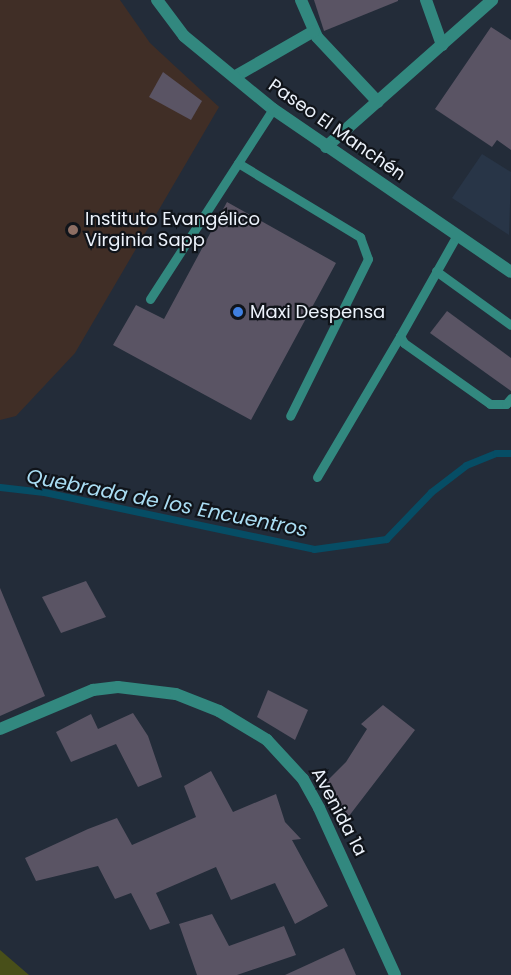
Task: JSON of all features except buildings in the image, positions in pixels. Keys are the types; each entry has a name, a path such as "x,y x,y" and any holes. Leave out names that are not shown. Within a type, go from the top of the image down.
{"street":[{"name":"Paseo El Manchén","path":"157,0 184,36 273,109 511,272"},
{"path":"301,0 314,31 378,102"},
{"path":"426,0 442,45"},
{"path":"326,147 492,0"},
{"path":"234,77 314,31"},
{"name":"Avenida 1a","path":"0,729 93,690 118,687 176,694 219,711 267,740 303,779 319,808 395,975"}],"lane":[{"path":"150,299 273,109"},
{"path":"238,164 360,237 368,259 290,416"},
{"path":"317,477 457,236"},
{"path":"436,271 511,325"},
{"path":"400,336 404,343 489,404 506,404 511,398"}],"shaded area":[{"name":"Instituto Evangélico Virginia Sapp","path":"0,0 120,0 150,43 219,107 75,353 16,416 0,420"},
{"path":"482,154 511,172 509,235 452,198"}],"green space":[{"path":"0,950 29,975 0,975"}],"waterway":[{"name":"Quebrada de los Encuentros","path":"0,487 44,492 314,549 386,539 431,492 466,465 496,453 511,453"}],"place":[{"name":"Instituto Evangélico Virginia Sapp","path":"73,230"},
{"name":"Maxi Despensa","path":"238,312"}]}
